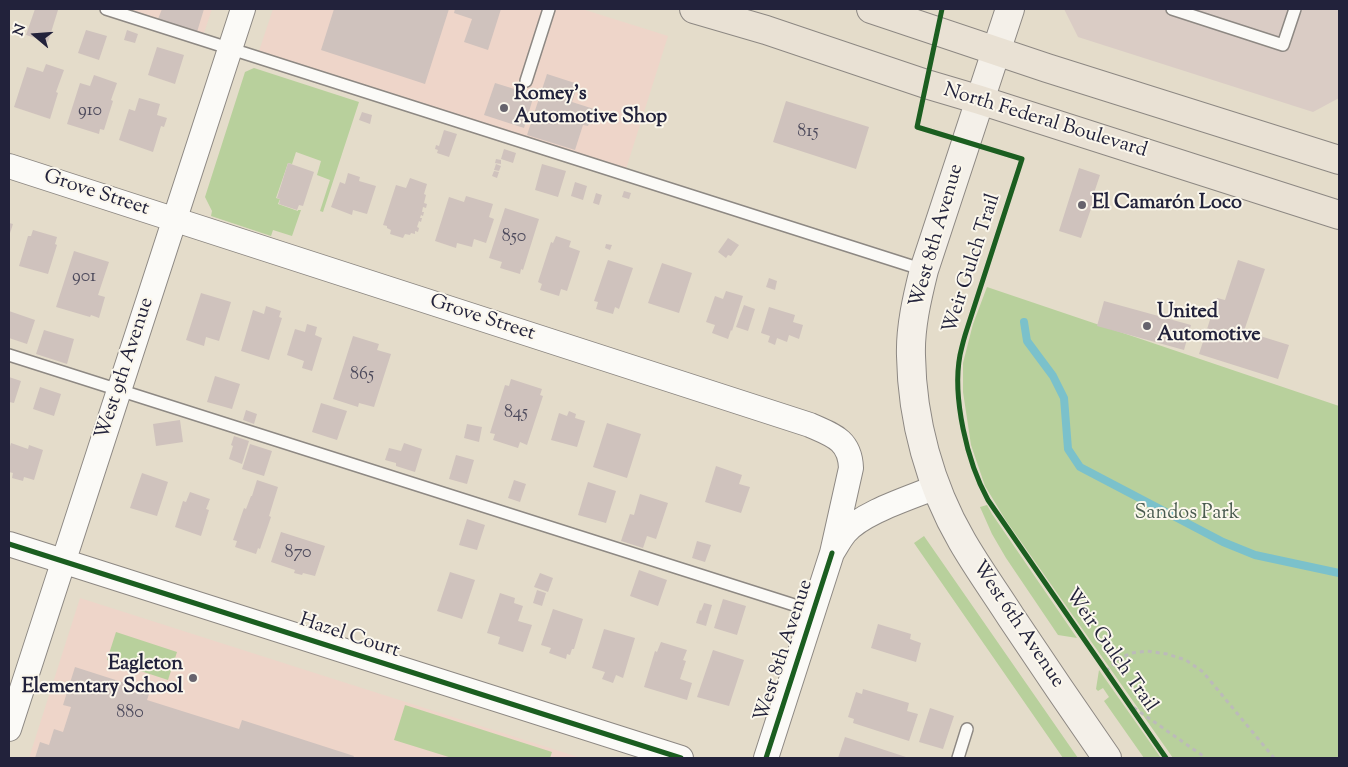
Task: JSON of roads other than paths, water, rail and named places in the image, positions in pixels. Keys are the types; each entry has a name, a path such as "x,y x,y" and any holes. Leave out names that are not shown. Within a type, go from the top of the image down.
{"main road":[{"name":"North Federal Boulevard","path":"694,9 766,30 926,84 1339,215"},
{"path":"871,9 1262,137 1339,160"},
{"name":"West 8th Avenue","path":"936,487 917,414 911,355 917,298 924,270 1010,9"},
{"name":"West 6th Avenue","path":"936,487 962,541 1052,679 1108,758"}],"street":[{"name":"West 9th Avenue","path":"9,728 243,9"},
{"name":"Grove Street","path":"9,166 810,425 832,434 846,447 851,468 832,553"},
{"name":"West 8th Avenue","path":"766,758 832,553 846,532 862,519 936,487"},
{"name":"Hazel Court","path":"9,544 681,758"}],"lane":[{"path":"106,9 924,270"},
{"path":"526,81 549,9"},
{"path":"1172,9 1283,45 1295,9"},
{"path":"9,355 813,611"},
{"path":"958,758 968,729"}],"waterway":[{"path":"1024,322 1027,341 1053,376 1064,398 1068,449 1080,467 1223,542 1255,555 1339,573"}],"place":[{"name":"Romey's Automotive Shop","path":"504,108"},
{"name":"El Camarón Loco","path":"1082,205"},
{"name":"United Automotive","path":"1147,326"},
{"name":"Eagleton Elementary School","path":"193,678"}],"park label":[{"name":"Sandos Park","path":"1187,515"}]}
